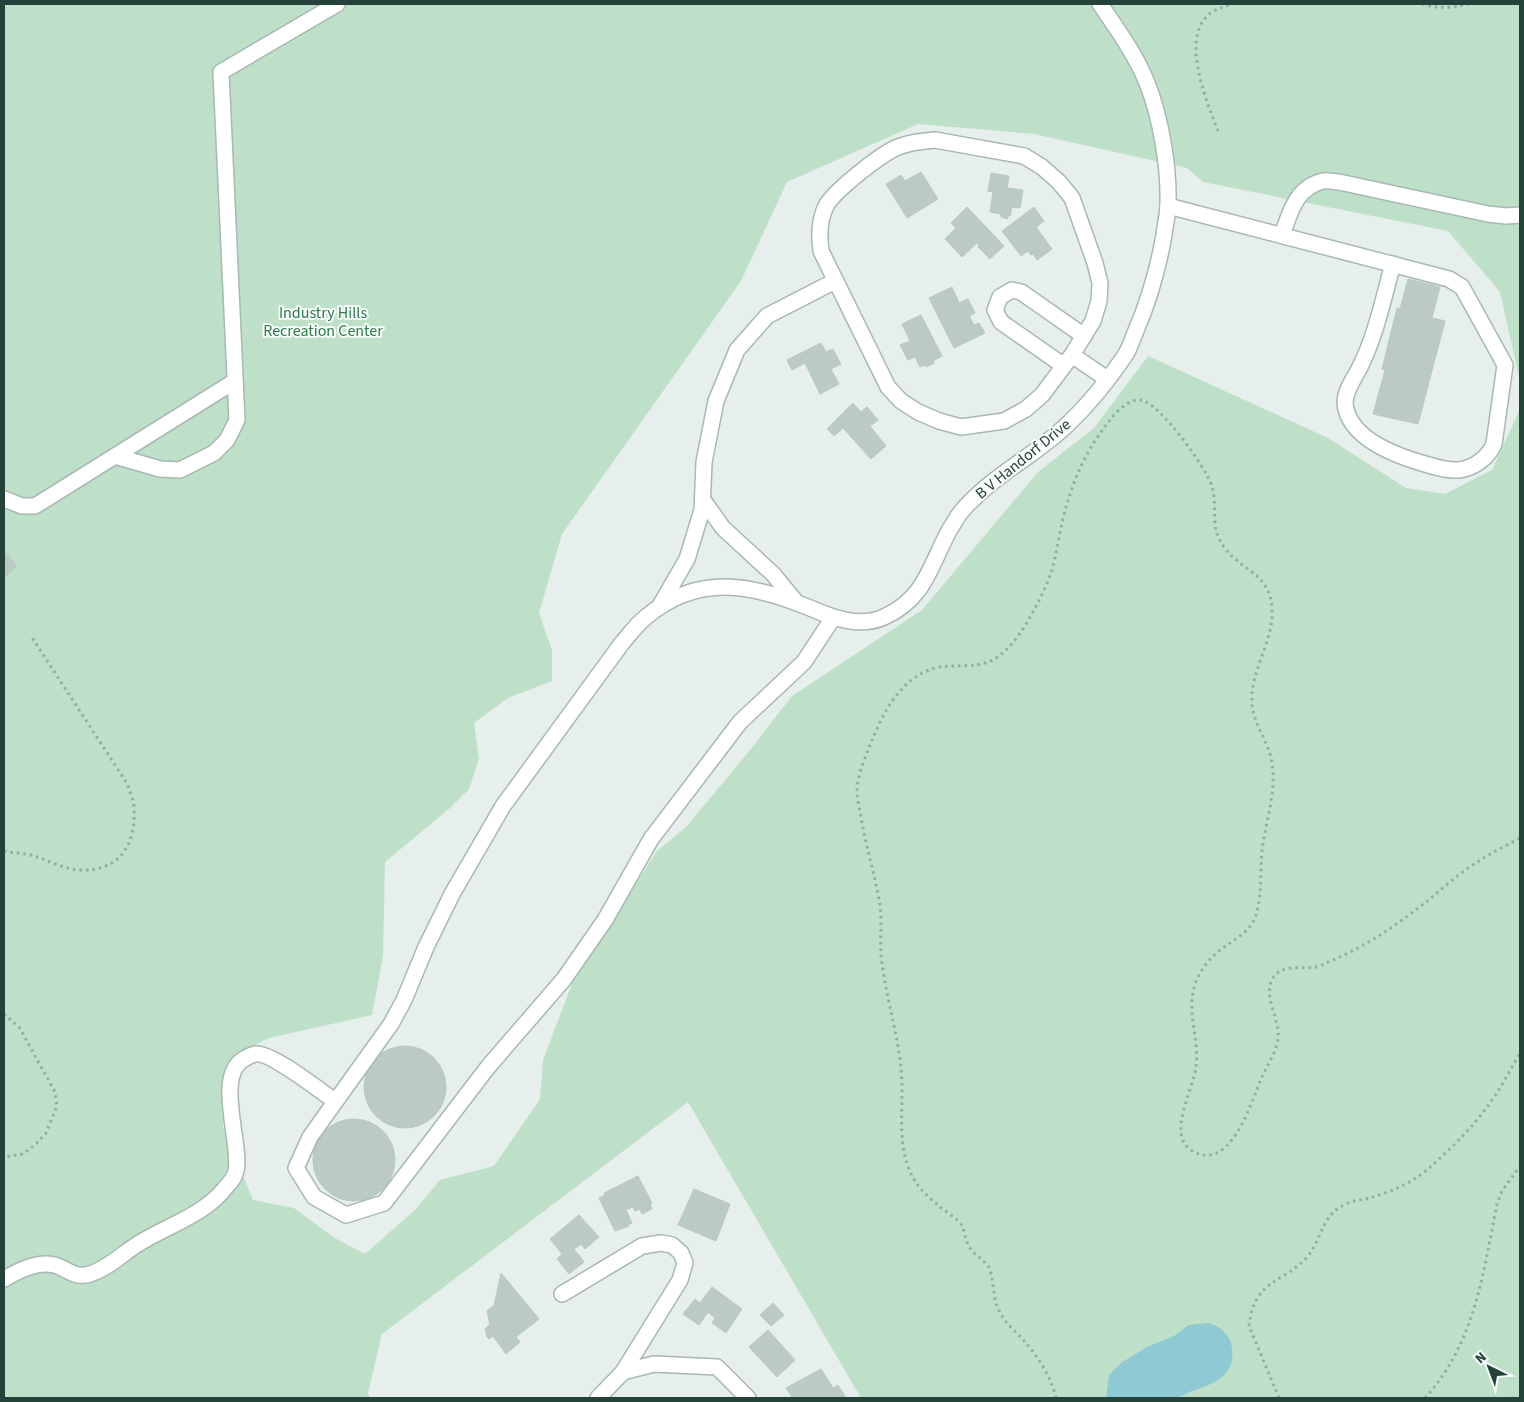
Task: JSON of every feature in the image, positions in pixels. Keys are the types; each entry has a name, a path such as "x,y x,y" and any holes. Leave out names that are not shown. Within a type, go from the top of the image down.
{"street":[{"path":"115,456 160,469 180,470 214,453 227,440 237,420 221,72 338,4"},
{"name":"B V Handorf Drive","path":"660,606 679,595 705,588 728,586 752,589 796,602 833,618 860,622 882,618 906,604 927,579 944,541 960,512 989,485 1068,424 1107,380 1126,355 1145,310 1159,264 1168,206 1166,171 1159,126 1147,83 1127,44 1100,4"},
{"path":"935,140 1024,156 1042,167 1059,182 1072,198 1095,263 1100,283 1099,301 1093,321 1084,336 1042,395 1026,408 1004,421 961,426 939,421 912,408 901,401 888,387 821,251 818,235 827,204 838,192 883,155 899,146 935,140"},
{"path":"1282,236 1293,204 1301,193 1323,181 1339,182 1488,214 1520,216"},
{"path":"1168,206 1282,236 1393,264 1450,279 1462,287 1505,364 1494,444 1490,453 1472,466 1460,470 1447,470 1399,457 1386,451 1362,434 1348,415 1345,404 1346,393 1368,350 1393,264"},
{"path":"833,618 804,662 740,722 652,839 605,920 564,980 488,1067 384,1203 346,1215 314,1197 296,1168 310,1137 391,1024 404,1000 426,947 452,894 503,806 622,643 644,619 660,606 687,559 702,510 704,462 716,401 737,350 767,316 835,281"},
{"path":"1084,336 1021,292 1012,290 1000,297 995,310 1001,322 1068,361 1107,380"},
{"path":"4,499 22,506 35,506 235,381"},
{"path":"703,500 722,528 773,574 796,602"},
{"path":"4,1279 20,1270 39,1265 54,1265 72,1274 89,1275 104,1268 138,1244 192,1215 220,1194 236,1172 237,1158 230,1089 234,1069 242,1060 256,1054 273,1058 335,1101"},
{"path":"562,1294 642,1246 661,1243 672,1245 681,1253 685,1264 680,1280 623,1372 598,1398"},
{"path":"623,1372 654,1364 717,1367 748,1398"}],"path":[{"path":"1218,132 1205,98 1195,54 1198,34 1203,22 1211,13 1222,7 1234,4"},
{"path":"1422,4 1451,8 1469,4"},
{"path":"1056,1398 1054,1387 1028,1345 1007,1324 1000,1313 994,1300 992,1274 989,1267 974,1254 968,1245 960,1222 916,1184 909,1168 904,1152 902,1135 903,1089 899,1043 881,957 881,911 865,840 857,791 862,766 882,715 903,688 923,673 937,667 982,665 1000,656 1015,640 1034,610 1051,574 1063,516 1073,481 1092,444 1116,412 1135,399 1144,400 1154,407 1172,426 1205,471 1214,493 1214,528 1221,544 1233,557 1263,581 1272,607 1269,633 1259,660 1251,700 1254,717 1272,756 1274,776 1262,847 1257,914 1250,927 1240,937 1217,952 1207,963 1198,977 1192,994 1191,1014 1197,1056 1192,1087 1181,1121 1180,1134 1186,1146 1206,1155 1215,1153 1230,1144 1240,1130 1279,1036 1272,1006 1270,983 1281,970 1288,968 1314,968 1350,953 1375,939 1477,862 1520,838"},
{"path":"4,851 29,854 77,870 98,869 116,861 128,849 132,833 134,807 128,786 31,636"},
{"path":"4,1014 19,1027 55,1092 56,1106 46,1133 35,1145 23,1154 4,1157"},
{"path":"1279,1398 1249,1326 1250,1316 1256,1300 1266,1286 1308,1256 1316,1244 1323,1225 1337,1209 1348,1202 1389,1192 1426,1170 1458,1139 1491,1101 1520,1054"},
{"path":"1424,1398 1448,1369 1469,1324 1481,1283 1497,1204 1502,1191 1520,1166"}],"green space":[{"name":"Industry Hills Recreation Center","path":"4,4 1520,4 1520,382 1500,292 1448,231 1203,182 1187,168 1034,134 918,124 787,182 741,281 562,534 539,613 552,650 552,681 508,698 474,723 479,759 469,789 450,808 385,862 383,956 372,1015 269,1038 242,1052 224,1075 223,1127 253,1200 294,1208 333,1237 365,1254 415,1210 440,1180 494,1166 540,1099 543,1060 573,981 657,851 686,827 792,696 922,610 1038,472 1094,428 1148,356 1328,438 1406,488 1445,494 1492,470 1520,409 1520,1398 861,1398 688,1102 382,1334 368,1393 370,1398 4,1398"}],"water":[{"path":"1208,1323 1217,1326 1230,1339 1232,1348 1231,1365 1222,1377 1208,1385 1175,1398 1106,1398 1109,1375 1121,1363 1147,1347 1174,1336 1189,1325"}],"building":[{"path":"921,172 938,199 907,218 886,184 901,175 905,181"},
{"path":"991,173 1009,176 1007,188 1023,190 1020,208 1012,207 1008,219 1001,217 1001,214 990,212 993,192 988,191"},
{"path":"967,207 1004,246 990,259 978,247 977,243 962,257 945,239 956,228 951,223"},
{"path":"1034,207 1044,221 1036,227 1052,249 1037,260 1028,251 1021,256 1002,231"},
{"path":"1408,279 1440,287 1432,318 1445,321 1418,424 1373,414 1385,370 1382,369 1397,308 1400,309"},
{"path":"952,287 959,303 968,299 975,313 969,316 974,325 979,323 985,333 954,348 929,298"},
{"path":"921,315 942,356 926,367 925,365 920,367 915,357 908,360 900,345 910,341 902,324"},
{"path":"821,343 826,352 833,349 841,364 831,369 839,384 820,394 805,363 792,370 787,360"},
{"path":"853,403 861,412 867,407 878,420 870,426 886,446 871,459 843,428 834,436 827,429"},
{"path":"4,551 17,566 4,578"},
{"path":"397,1046 413,1046 428,1053 439,1064 446,1079 443,1103 434,1116 413,1128 397,1128 382,1121 371,1110 364,1095 364,1079 371,1064 382,1053"},
{"path":"346,1119 362,1119 377,1126 388,1137 395,1152 392,1176 383,1189 362,1201 346,1201 331,1194 320,1183 313,1168 313,1152 320,1137 331,1126"},
{"path":"638,1176 652,1203 650,1204 652,1209 642,1214 640,1209 635,1211 633,1207 626,1210 632,1223 615,1231 599,1198 605,1195 604,1193"},
{"path":"694,1189 730,1204 716,1241 678,1225"},
{"path":"579,1215 599,1237 585,1249 581,1244 574,1249 584,1262 569,1274 557,1259 562,1254 550,1239"},
{"path":"501,1273 539,1319 516,1337 520,1342 506,1354 493,1336 489,1339 487,1337 485,1329 490,1324 487,1311 494,1305"},
{"path":"712,1287 742,1309 726,1333 712,1323 715,1318 708,1312 699,1325 683,1314 695,1299 700,1303"},
{"path":"773,1303 784,1315 771,1326 760,1315"},
{"path":"768,1330 795,1360 777,1377 749,1347"},
{"path":"821,1369 833,1388 838,1385 845,1396 840,1398 812,1398 811,1396 807,1398 793,1398 786,1388"}]}
